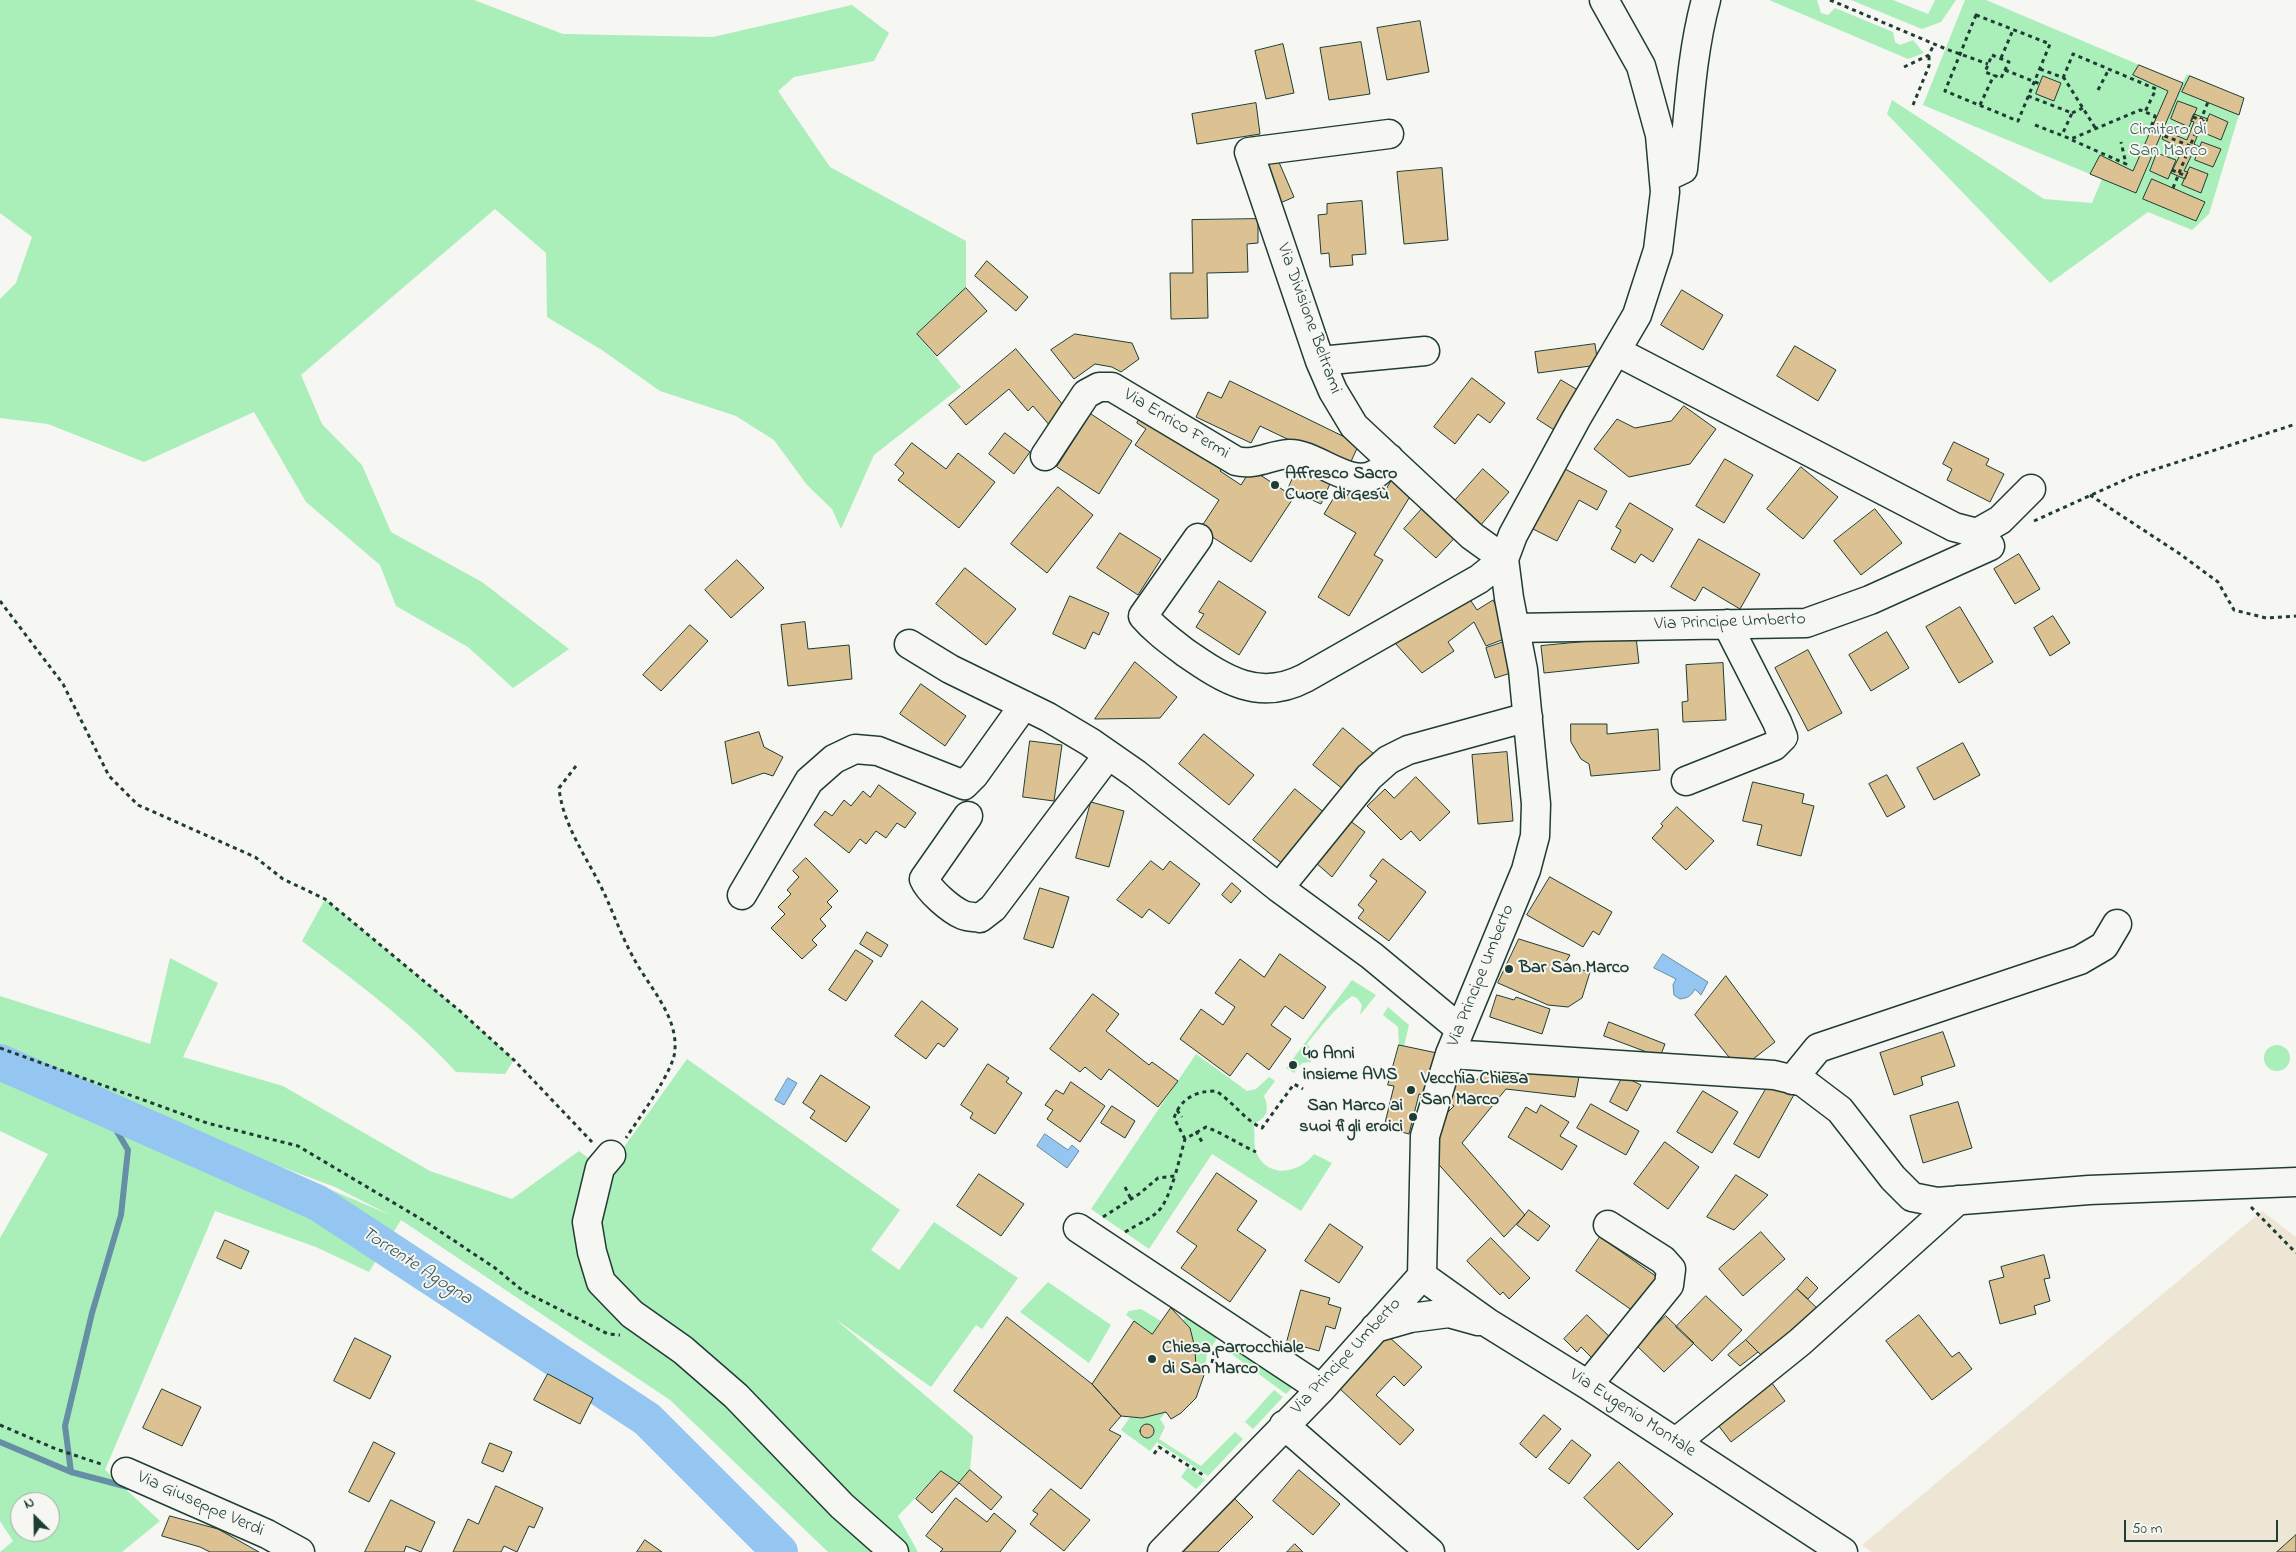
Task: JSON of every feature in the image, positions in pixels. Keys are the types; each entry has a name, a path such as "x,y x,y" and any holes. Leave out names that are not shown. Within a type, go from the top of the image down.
{"street":[{"path":"1198,538 1143,616 1155,630 1206,666 1237,684 1264,689 1287,687 1479,579 1504,559 1513,534 1576,419 1637,315 1658,250 1665,192 1660,135 1641,66 1604,0"},
{"path":"1664,178 1683,169 1695,60 1700,24 1706,0"},
{"name":"Via Divisione Beltrami","path":"1389,134 1249,152 1320,361 1333,392 1354,426 1472,536 1504,559"},
{"path":"1320,361 1425,351"},
{"path":"1616,351 1954,527 1977,533 2000,520 2031,489"},
{"name":"Via Enrico Fermi","path":"1045,456 1086,394 1099,387 1112,387 1236,462 1250,463 1288,454 1299,455 1354,478 1376,474 1389,458"},
{"name":"Via Principe Umberto","path":"1515,628 1806,623 1870,600 1990,546"},
{"name":"Via Principe Umberto","path":"1162,1552 1320,1390 1422,1276 1425,1136 1455,1041 1526,870 1535,836 1536,804 1523,670 1504,559"},
{"path":"1686,781 1774,746 1783,737 1727,624"},
{"path":"909,644 950,669 1048,717 1108,755 1279,888 1372,956 1455,1041 1774,1075 1802,1082 1840,1110 1893,1178 1912,1197 1937,1202 2089,1190 2296,1182"},
{"path":"742,895 809,781 834,759 855,749 878,751 964,784 974,775 1024,705"},
{"path":"1279,888 1369,777 1388,760 1408,750 1528,718"},
{"path":"968,816 924,879 927,886 937,896 963,915 980,918 993,908 1108,755"},
{"path":"1792,1080 1818,1048 2080,960 2104,946 2117,924"},
{"path":"611,1155 600,1168 587,1222 592,1252 601,1282 632,1314 684,1350 736,1396 842,1506 894,1552"},
{"path":"1676,1442 1800,1342 1958,1200"},
{"path":"1588,1385 1669,1284 1671,1269 1663,1260 1608,1225"},
{"path":"1078,1228 1320,1390"},
{"name":"Via Eugenio Montale","path":"1422,1276 1488,1323 1588,1385 1843,1552"},
{"path":"1375,1328 1410,1318 1449,1313 1488,1323"},
{"path":"1284,1426 1430,1552"},
{"name":"Via Giuseppe Verdi","path":"126,1472 267,1534 300,1552"}],"path":[{"path":"1830,0 1934,44 1988,64"},
{"path":"1976,15 2050,44 2018,121 1945,91 1960,54 1976,15"},
{"path":"2000,58 2013,30"},
{"path":"1913,105 1929,66 1929,55 1934,44"},
{"path":"2062,78 2073,54 2156,88 2146,112"},
{"path":"1904,67 1929,55"},
{"path":"1992,55 2009,62 2001,78 1985,72 1988,64 1992,55"},
{"path":"2040,69 2062,78 2096,128"},
{"path":"2098,90 2109,69"},
{"path":"2005,70 2040,84"},
{"path":"1980,105 1994,75"},
{"path":"2028,96 2072,113"},
{"path":"2173,188 2208,102"},
{"path":"2062,135 2072,113 2083,108"},
{"path":"2071,139 2140,110 2155,116 2150,130 2190,146"},
{"path":"2193,117 2206,122"},
{"path":"2035,125 2126,164 2121,142"},
{"path":"2172,170 2186,176"},
{"path":"2033,522 2131,477 2296,424"},
{"path":"2090,495 2180,554 2218,582 2234,610 2266,618 2296,616"},
{"path":"1,603 63,684 109,776 138,805 255,857 284,880 325,899 460,1011 514,1060 579,1129 604,1152 611,1155 657,1092 676,1050 668,1013 633,958 605,894 561,808 559,788 576,766"},
{"path":"0,1048 207,1123 298,1146 426,1222 495,1268 523,1291 608,1334 628,1336"},
{"path":"1185,1139 1175,1123 1177,1110 1182,1102 1192,1095 1216,1091 1237,1106 1253,1124 1262,1128 1294,1084 1303,1089"},
{"path":"1177,1110 1182,1117"},
{"path":"1125,1232 1160,1211 1166,1204 1185,1139 1196,1131 1206,1127 1225,1134 1235,1142 1256,1152"},
{"path":"1196,1131 1202,1142"},
{"path":"1103,1217 1131,1199 1158,1178 1175,1176"},
{"path":"1125,1187 1131,1199"},
{"path":"2250,1206 2296,1253"},
{"path":"0,1425 59,1450 79,1456"},
{"path":"1154,1454 1159,1447 1210,1480"}],"shaded area":[{"path":"2262,1211 2296,1237 2296,1552 1872,1552 1862,1545"}],"green space":[{"path":"0,0 474,0 563,34 713,37 852,5 889,33 874,61 794,77 778,91 830,167 966,241 966,288 917,334 961,387 874,455 841,529 832,509 807,485 774,440 736,416 660,391 602,350 547,317 546,253 495,209 301,375 322,424 362,465 391,532 482,582 569,649 513,688 468,647 396,606 380,565 306,502 254,412 144,462 48,424 0,418 0,299 16,283 32,237 0,213"},
{"path":"1769,0 1817,0 1821,13 1828,15 1835,8 1893,32 1895,42 1900,45 1913,40 1924,53 1908,59"},
{"path":"1851,0 1893,0 1928,14 1935,0 1956,0 1941,22 1922,29"},
{"name":"Cimitero di San Marco","path":"1965,0 1986,0 2182,83 2187,74 2244,98 2209,214 2192,230 2148,212 2050,283 1887,114 1892,100 2044,199 2092,203 2102,179 1923,105"},
{"path":"325,899 460,1011 514,1060 505,1074 456,1072 401,1019 302,941"},
{"path":"170,958 218,983 183,1057 283,1086 430,1171 512,1199 579,1151 599,1166 614,1161 687,1059 900,1210 871,1250 899,1270 934,1222 1018,1278 982,1329 976,1325 931,1387 834,1318 973,1436 970,1470 959,1483 941,1471 898,1516 918,1552 828,1552 670,1400 401,1220 369,1272 316,1247 215,1211 105,1470 160,1521 122,1552 0,1552 12,1542 60,1542 60,1492 10,1492 10,1536 0,1521 0,1238 48,1154 0,1131 0,1066 334,1191 390,1215 335,1187 0,1061 0,996 150,1044"},
{"path":"1352,980 1376,995 1360,1015 1362,1005 1357,998 1352,996 1345,1001 1307,1044 1312,1050 1311,1062 1302,1063 1294,1073 1286,1068"},
{"path":"1388,1007 1409,1025 1404,1046 1399,1045 1398,1027 1383,1015"},
{"path":"2277,1045 2286,1049 2290,1058 2286,1067 2277,1071 2268,1067 2264,1058 2268,1049"},
{"path":"1196,1054 1247,1091 1256,1089 1269,1077 1275,1081 1264,1096 1267,1105 1266,1113 1253,1124 1256,1152 1261,1161 1268,1167 1284,1171 1292,1169 1308,1161 1314,1154 1332,1163 1301,1211 1212,1154 1149,1249 1091,1209"},
{"path":"1048,1282 1111,1325 1089,1363 1020,1312"},
{"path":"1141,1309 1161,1321 1152,1334 1126,1315 1129,1311"},
{"path":"1190,1311 1221,1332 1207,1354 1204,1375 1196,1370 1193,1338 1183,1321"},
{"path":"1227,1335 1295,1385 1286,1394 1222,1347"},
{"path":"1274,1390 1283,1397 1253,1429 1245,1422"},
{"path":"1166,1412 1160,1419 1165,1427 1159,1439 1201,1466 1235,1432 1243,1439 1208,1476 1157,1442 1150,1451 1121,1430 1131,1416 1142,1418"},
{"path":"1188,1467 1205,1480 1196,1489 1181,1477"}],"water":[{"path":"1663,954 1708,982 1701,995 1695,989 1691,995 1685,998 1680,999 1674,995 1673,985 1676,979 1654,968"},
{"path":"788,1078 797,1083 784,1105 775,1100"},
{"path":"1045,1134 1068,1150 1072,1145 1079,1151 1067,1168 1037,1146"}],"building":[{"path":"1420,21 1429,72 1387,80 1377,28"},
{"path":"1361,42 1370,94 1329,100 1320,48"},
{"path":"1283,44 1294,93 1266,99 1255,51"},
{"path":"2139,65 2183,83 2136,193 2090,174 2100,155 2133,171 2168,91 2133,75"},
{"path":"2043,76 2061,83 2054,101 2036,94"},
{"path":"2190,76 2244,98 2239,115 2182,92"},
{"path":"2178,101 2197,108 2189,127 2171,119"},
{"path":"1256,103 1260,134 1197,144 1192,114"},
{"path":"2194,114 2208,119 2205,125 2202,124 2194,144 2200,147 2197,153 2193,152 2184,171 2188,172 2185,179 2171,173 2183,149 2162,139 2165,131 2187,140 2194,122 2191,121"},
{"path":"2210,114 2228,122 2221,140 2202,132"},
{"path":"2202,142 2221,149 2213,167 2195,160"},
{"path":"2157,153 2176,160 2168,179 2150,171"},
{"path":"1278,160 1294,197 1278,204 1262,167"},
{"path":"2190,167 2208,174 2201,193 2182,185"},
{"path":"1442,168 1448,240 1404,244 1397,172"},
{"path":"2152,179 2205,202 2196,221 2143,199"},
{"path":"1362,201 1366,254 1352,255 1353,265 1330,267 1329,253 1321,254 1318,215 1327,214 1327,204"},
{"path":"1258,219 1258,243 1247,244 1248,272 1207,273 1208,318 1171,319 1170,273 1193,273 1192,220"},
{"path":"987,261 1028,297 1016,311 975,276"},
{"path":"966,288 987,311 937,356 917,334"},
{"path":"1682,290 1723,315 1703,350 1661,325"},
{"path":"1075,334 1132,343 1139,359 1121,372 1112,367 1095,364 1074,379 1051,350"},
{"path":"1595,344 1598,365 1538,373 1535,352"},
{"path":"1795,346 1836,370 1818,401 1777,376"},
{"path":"1016,349 1069,412 1051,427 1033,406 1028,411 1009,389 966,425 949,405"},
{"path":"1472,378 1505,403 1490,423 1478,414 1455,444 1434,427"},
{"path":"1561,380 1583,393 1559,433 1537,419"},
{"path":"1230,381 1359,444 1348,468 1260,426 1251,443 1196,417 1208,392 1221,398"},
{"path":"1684,406 1716,429 1690,464 1629,477 1594,449 1617,419 1635,428 1671,421"},
{"path":"1144,412 1224,466 1220,471 1241,485 1251,469 1294,497 1251,562 1200,529 1219,500 1135,445 1146,429 1137,423"},
{"path":"1091,414 1132,441 1099,494 1057,467"},
{"path":"1005,433 1030,452 1014,474 989,454"},
{"path":"1954,442 1989,459 1986,465 2004,474 1990,502 1947,480 1952,469 1943,464"},
{"path":"912,443 946,469 958,453 995,482 959,528 898,480 904,473 895,465"},
{"path":"1725,459 1753,475 1724,523 1696,506"},
{"path":"1300,462 1333,477 1321,504 1288,489"},
{"path":"1801,467 1838,497 1803,539 1767,509"},
{"path":"1483,469 1509,492 1480,526 1453,503"},
{"path":"1565,469 1607,491 1597,510 1579,500 1557,541 1533,529"},
{"path":"1393,478 1414,490 1374,555 1383,560 1349,616 1318,597 1356,533 1324,514 1336,494 1345,499 1354,484 1380,499"},
{"path":"1058,487 1093,515 1047,573 1011,544"},
{"path":"1429,501 1461,531 1436,558 1404,529"},
{"path":"1630,503 1673,529 1653,562 1641,554 1635,563 1611,549 1621,530 1616,527"},
{"path":"1875,509 1902,543 1861,575 1834,541"},
{"path":"1120,533 1161,559 1138,595 1097,568"},
{"path":"1699,539 1760,574 1740,609 1703,587 1695,601 1671,587"},
{"path":"2019,554 2040,589 2015,604 1994,569"},
{"path":"737,560 764,588 731,618 705,590"},
{"path":"965,568 1016,609 986,645 936,604"},
{"path":"1219,581 1266,612 1239,655 1196,627 1204,614 1199,612"},
{"path":"1465,592 1477,610 1493,600 1512,636 1486,646 1474,622 1448,642 1454,651 1422,673 1395,643"},
{"path":"1070,596 1109,613 1099,635 1093,632 1085,649 1053,634"},
{"path":"1960,607 1993,662 1959,683 1926,627"},
{"path":"2053,616 2070,643 2050,656 2034,628"},
{"path":"805,622 808,649 849,645 852,679 788,686 781,625"},
{"path":"690,625 708,641 661,691 643,675"},
{"path":"1887,632 1909,668 1871,691 1849,655"},
{"path":"1636,637 1639,663 1544,673 1541,646"},
{"path":"1507,641 1517,671 1495,678 1486,648"},
{"path":"1808,650 1842,713 1808,731 1775,668"},
{"path":"1135,662 1177,697 1160,718 1095,719"},
{"path":"1723,663 1726,720 1683,722 1682,702 1688,701 1686,665"},
{"path":"921,684 966,716 945,746 900,714"},
{"path":"1571,724 1607,724 1607,734 1658,729 1660,770 1591,776 1589,764 1581,759 1571,742"},
{"path":"1343,728 1374,754 1344,790 1313,765"},
{"path":"759,732 764,747 783,757 773,776 764,773 732,784 725,742"},
{"path":"1204,734 1254,775 1229,805 1179,764"},
{"path":"1030,741 1062,745 1054,801 1023,797"},
{"path":"1963,743 1980,775 1934,800 1917,768"},
{"path":"1507,752 1513,821 1478,824 1472,755"},
{"path":"1887,775 1905,807 1887,817 1869,784"},
{"path":"1416,777 1450,812 1420,841 1411,831 1401,840 1367,806 1385,789 1394,798"},
{"path":"1753,782 1804,794 1802,803 1814,806 1801,856 1757,845 1762,825 1743,821"},
{"path":"879,785 916,813 905,828 897,823 886,838 876,831 866,844 860,839 849,853 814,825 825,811 832,816 844,800 851,806 863,791 870,797"},
{"path":"1295,789 1326,814 1284,865 1253,840"},
{"path":"1091,802 1124,811 1109,867 1076,858"},
{"path":"1677,807 1714,841 1686,870 1652,838 1663,826 1661,824"},
{"path":"1349,820 1365,832 1332,877 1316,863"},
{"path":"806,858 838,891 827,902 832,907 820,919 826,926 812,940 817,945 802,959 771,928 785,914 778,907 791,894 787,890 799,877 793,871"},
{"path":"1383,859 1426,892 1389,941 1358,918 1364,910 1358,905 1377,881 1370,876"},
{"path":"1151,861 1163,870 1170,861 1200,884 1169,924 1149,909 1142,918 1117,900"},
{"path":"1550,877 1612,912 1599,935 1593,931 1583,947 1527,915"},
{"path":"1232,883 1241,891 1231,903 1222,895"},
{"path":"1040,888 1069,897 1053,948 1024,939"},
{"path":"867,932 888,945 881,957 860,944"},
{"path":"1519,939 1570,955 1564,965 1590,972 1582,998 1568,1007 1548,1005 1498,983"},
{"path":"856,950 873,961 846,1001 829,990"},
{"path":"1280,954 1326,987 1303,1019 1285,1006 1271,1025 1291,1039 1269,1070 1247,1053 1230,1076 1180,1039 1201,1009 1223,1025 1235,1007 1215,993 1240,959 1264,977"},
{"path":"1726,976 1775,1042 1748,1063 1733,1062 1695,1015"},
{"path":"1093,994 1119,1014 1106,1031 1149,1065 1152,1062 1178,1081 1158,1107 1109,1069 1101,1080 1085,1067 1080,1072 1050,1049"},
{"path":"1497,995 1514,1000 1516,997 1550,1009 1542,1034 1490,1017"},
{"path":"922,1001 958,1029 944,1047 938,1043 926,1059 895,1036"},
{"path":"1609,1022 1665,1044 1660,1057 1604,1036"},
{"path":"1943,1032 1955,1066 1921,1077 1923,1085 1894,1095 1880,1053"},
{"name":"Vecchia Chiesa San Marco","path":"1399,1045 1437,1053 1426,1096 1419,1094 1409,1134 1384,1127 1394,1086 1388,1085"},
{"path":"1487,1062 1580,1072 1575,1097 1506,1089 1462,1143 1525,1215 1504,1237 1432,1157 1439,1121 1454,1106 1444,1099 1461,1076 1477,1080"},
{"path":"988,1064 1009,1078 1006,1082 1022,1093 995,1134 970,1118 973,1113 961,1105"},
{"path":"821,1075 870,1107 846,1142 810,1118 815,1111 803,1103"},
{"path":"1623,1076 1641,1085 1627,1111 1610,1102"},
{"path":"1071,1082 1105,1106 1080,1142 1047,1119 1053,1110 1045,1105 1056,1090 1063,1094"},
{"path":"1766,1089 1796,1091 1759,1158 1734,1144"},
{"path":"1703,1091 1738,1112 1712,1153 1677,1132"},
{"path":"1958,1102 1972,1148 1923,1163 1910,1116"},
{"path":"1591,1104 1639,1131 1626,1155 1577,1128"},
{"path":"1541,1105 1569,1122 1560,1136 1577,1146 1562,1170 1508,1137 1526,1107 1536,1113"},
{"path":"1112,1106 1135,1121 1125,1138 1101,1123"},
{"path":"1665,1142 1699,1167 1668,1209 1634,1184"},
{"path":"1217,1173 1257,1201 1237,1230 1266,1250 1230,1302 1181,1268 1197,1246 1177,1232"},
{"path":"979,1174 1024,1204 1001,1236 957,1206"},
{"path":"1736,1175 1768,1195 1734,1230 1707,1217"},
{"path":"1529,1210 1550,1226 1538,1241 1517,1225"},
{"path":"1330,1224 1363,1247 1339,1283 1305,1261"},
{"path":"1761,1232 1785,1259 1743,1296 1719,1269"},
{"path":"1600,1237 1660,1279 1636,1313 1576,1271"},
{"path":"1491,1238 1530,1278 1509,1299 1503,1292 1500,1295 1467,1261"},
{"path":"225,1240 249,1251 241,1269 217,1258"},
{"path":"2044,1255 2050,1278 2044,1279 2050,1301 2034,1306 2036,1314 2000,1324 1989,1281 2004,1277 2001,1267"},
{"path":"1807,1277 1818,1288 1808,1299 1797,1289"},
{"path":"1797,1289 1819,1310 1767,1361 1746,1340"},
{"path":"1301,1290 1330,1298 1328,1304 1341,1308 1335,1329 1326,1326 1319,1351 1287,1342"},
{"path":"1706,1296 1742,1330 1712,1361 1676,1327"},
{"name":"Chiesa parrocchiale di San Marco","path":"1171,1308 1190,1328 1195,1348 1196,1370 1204,1375 1196,1398 1181,1413 1171,1419 1166,1412 1142,1418 1121,1416 1092,1384 1134,1321 1152,1334"},
{"path":"1587,1315 1614,1341 1595,1361 1581,1347 1577,1352 1564,1339"},
{"path":"1919,1315 1952,1357 1959,1352 1972,1369 1932,1400 1886,1341"},
{"path":"1666,1316 1694,1343 1664,1372 1636,1345"},
{"path":"1007,1317 1092,1384 1121,1416 1109,1430 1121,1436 1081,1489 954,1391"},
{"path":"1388,1336 1422,1367 1404,1386 1394,1376 1376,1395 1414,1430 1400,1445 1339,1388"},
{"path":"355,1338 391,1356 370,1399 334,1381"},
{"path":"1746,1340 1758,1352 1740,1366 1728,1355"},
{"path":"548,1374 593,1398 580,1424 534,1400"},
{"path":"1769,1379 1785,1401 1731,1442 1715,1421"},
{"path":"162,1389 201,1407 182,1446 143,1428"},
{"path":"1544,1415 1561,1429 1536,1458 1520,1444"},
{"path":"1147,1424 1152,1426 1154,1431 1152,1436 1147,1438 1142,1436 1140,1431 1142,1426"},
{"path":"1572,1440 1591,1455 1569,1484 1549,1469"},
{"path":"374,1442 395,1453 369,1502 349,1492"},
{"path":"490,1443 512,1452 503,1472 482,1463"},
{"path":"1619,1462 1673,1514 1638,1550 1584,1498"},
{"path":"970,1470 1002,1497 991,1510 959,1483"},
{"path":"1299,1470 1340,1504 1313,1535 1273,1501"},
{"path":"941,1471 959,1483 932,1513 916,1499"},
{"path":"496,1486 543,1508 534,1528 529,1526 517,1552 504,1546 501,1552 453,1552 468,1519 478,1524"},
{"path":"1051,1489 1090,1520 1064,1551 1030,1524 1038,1514 1033,1511"},
{"path":"1231,1495 1253,1517 1218,1552 1176,1552"},
{"path":"956,1498 987,1522 994,1513 1016,1531 1000,1552 940,1552 943,1549 926,1536"},
{"path":"391,1500 435,1522 421,1552 406,1546 404,1552 365,1552"},
{"path":"170,1516 218,1529 259,1552 210,1552 200,1547 162,1536"},
{"path":"2296,1535 2296,1552 2277,1552"},
{"path":"645,1540 662,1552 637,1552"},
{"path":"1295,1544 1303,1552 1287,1552"}],"waterway":[{"name":"Torrente Agogna","path":"0,1062 318,1203 647,1419 780,1552"},
{"path":"71,1472 65,1426 92,1313 121,1215 128,1150 103,1108"},
{"path":"0,1442 71,1472 128,1487"}],"place":[{"name":"Affresco Sacro Cuore di Gesù","path":"1275,485"},
{"name":"Bar San Marco","path":"1509,969"},
{"name":"40 Anni insieme AVIS","path":"1293,1065"},
{"name":"Vecchia Chiesa San Marco","path":"1411,1090"},
{"name":"San Marco ai suoi figli eroici","path":"1413,1117"},
{"name":"Chiesa parrocchiale di San Marco","path":"1152,1359"}]}
